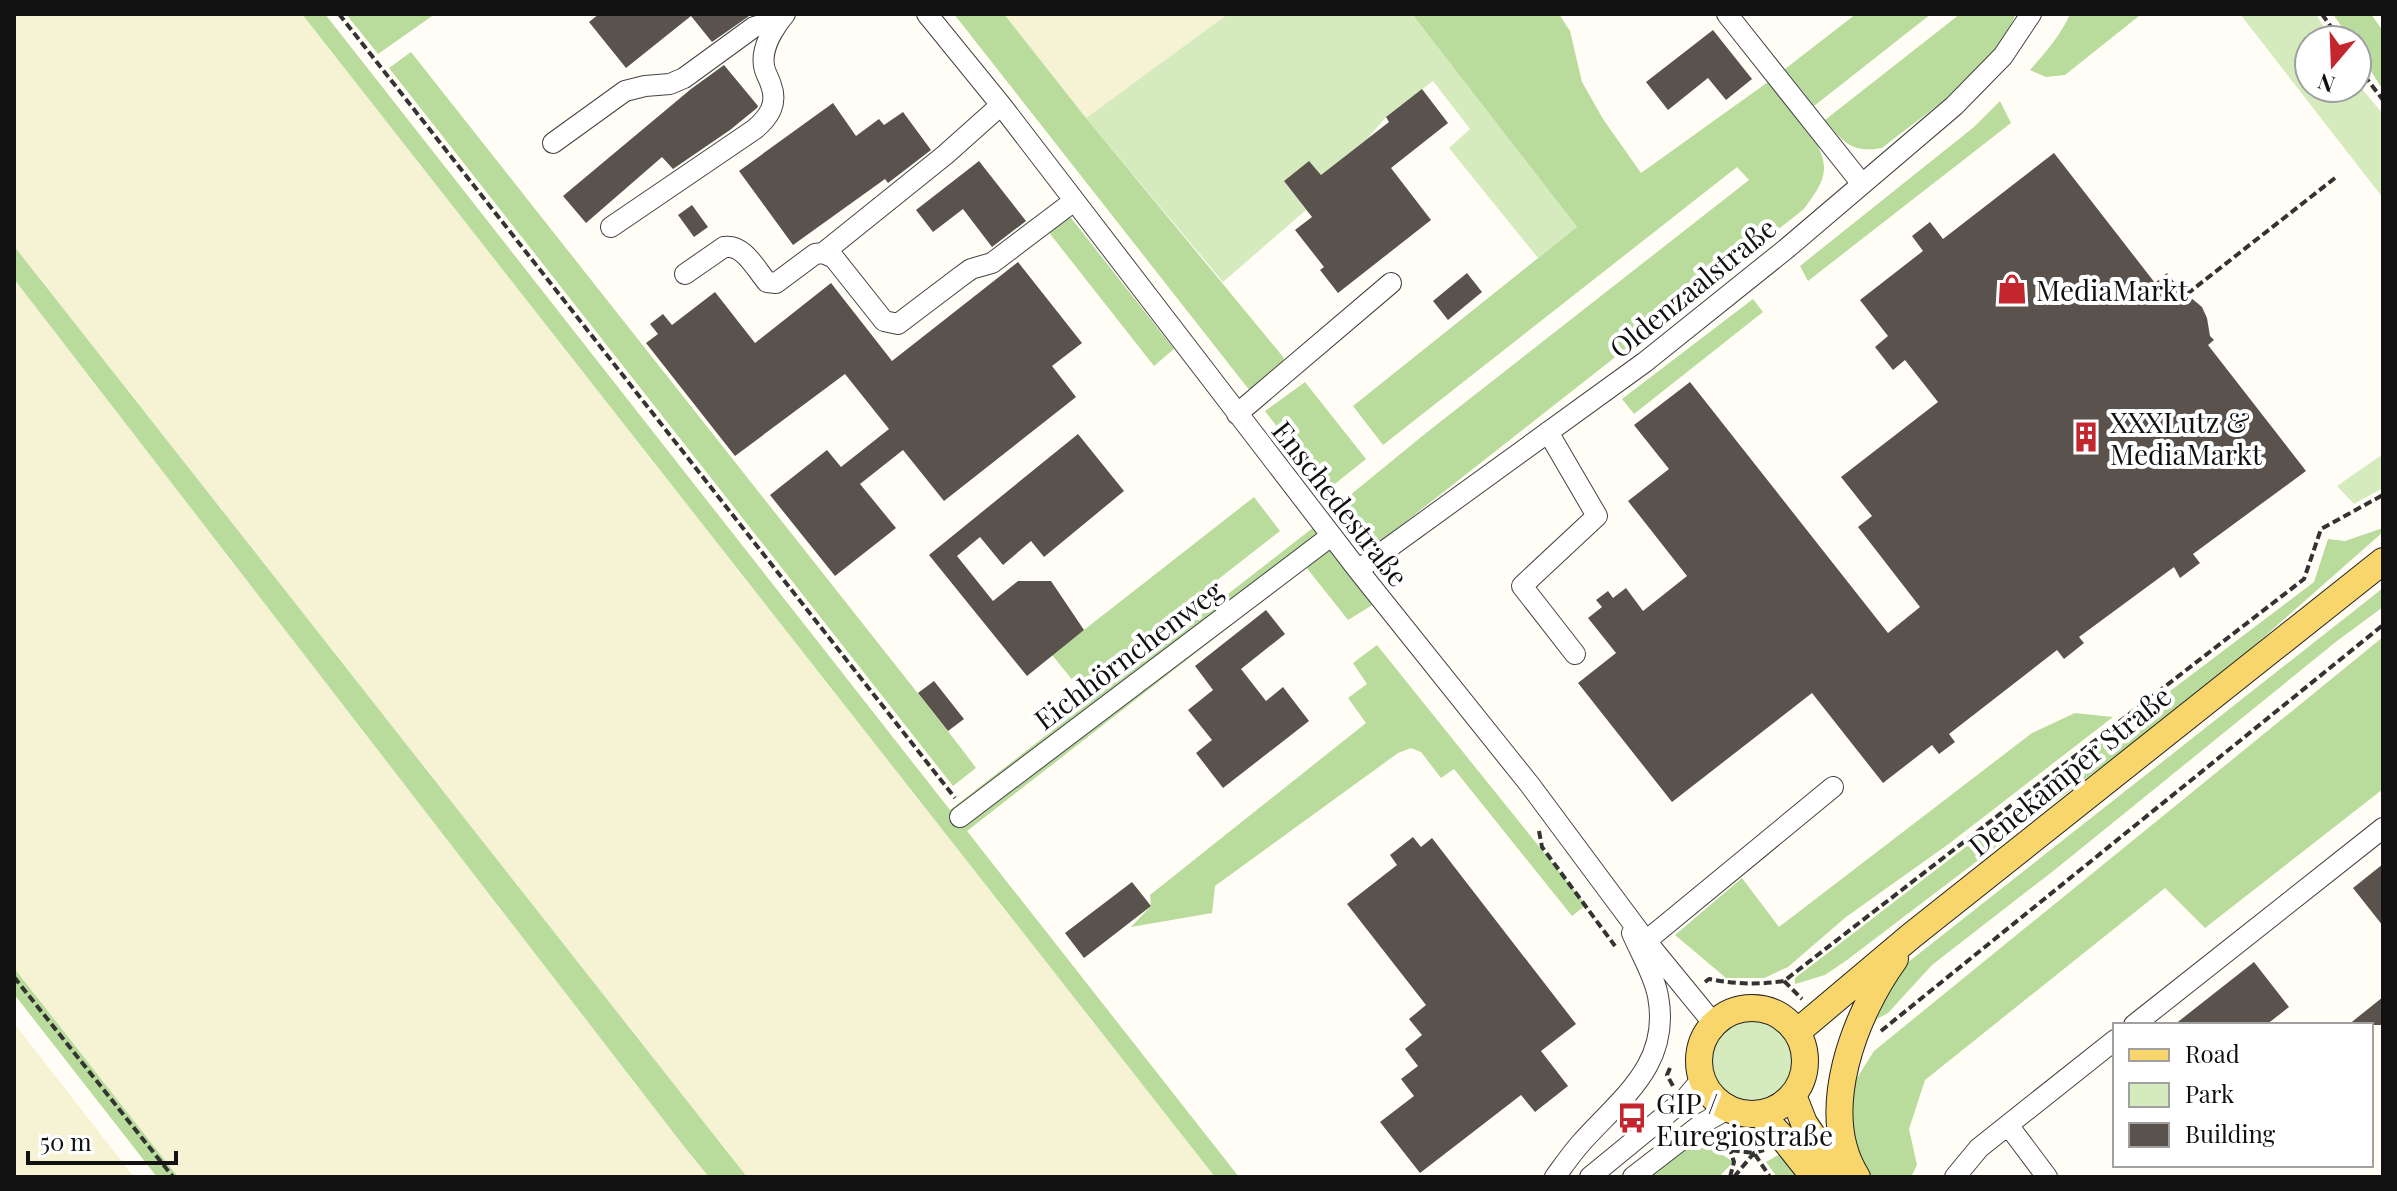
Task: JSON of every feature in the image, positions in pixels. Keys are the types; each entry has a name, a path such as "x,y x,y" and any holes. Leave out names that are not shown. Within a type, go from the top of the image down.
{"main road":[{"name":"Denekamper Straße","path":"1797,1032 1911,936 2383,561"},
{"path":"1857,1177 1843,1143 1838,1117 1845,1067 1869,1000 1911,936"},
{"path":"1757,1008 1773,1013 1797,1032 1805,1058 1800,1084 1784,1104 1760,1114 1743,1114 1716,1102 1707,1092 1693,1090 1699,1050 1705,1035 1727,1014 1757,1008"},
{"path":"1793,1095 1804,1123 1841,1177"},
{"path":"1760,1114 1814,1177"}],"street":[{"name":"Enschedestraße","path":"927,14 1001,105 1331,536 1530,785 1646,941 1714,1024"},
{"path":"1727,14 1862,184"},
{"name":"Oldenzaalstraße","path":"1358,570 1645,362 1862,184 1954,106 1987,73 2003,56 2031,14"},
{"path":"553,143 625,91 670,84 684,78 754,27 783,17"},
{"path":"611,227 769,117 773,89 765,71 765,55 772,31 783,17"},
{"path":"823,253 945,155 1001,105"},
{"path":"685,274 724,247 731,246 741,250 767,282 776,283 815,254 823,253 834,258 884,321 898,324 971,269 992,263 1074,201"},
{"path":"1237,414 1391,283"},
{"path":"1548,432 1597,516 1522,586 1575,654"},
{"name":"Eichhörnchenweg","path":"963,814 1331,536"},
{"path":"1646,941 1833,787"},
{"path":"2137,1023 2383,828"},
{"path":"1555,1177 1580,1144 1634,1088 1649,1066 1657,1041 1660,1009 1657,993 1620,904"},
{"path":"1955,1177 1979,1148 2113,1042"},
{"path":"1590,1177 1693,1090"},
{"path":"1633,1177 1703,1123 1728,1109"},
{"path":"2008,1125 2047,1177"}],"path":[{"path":"339,14 963,814"},
{"path":"2187,294 2335,178"},
{"path":"1691,994 1709,979 1758,984 1784,981 2304,579 2321,529 2383,495"},
{"path":"1854,1042 1866,1043 2383,625"},
{"path":"1539,831 1542,847 1623,957"},
{"path":"14,977 173,1177"},
{"path":"1673,1060 1667,1075 1693,1090"},
{"path":"1703,1123 1713,1139 1730,1150 1754,1153 1770,1177"},
{"path":"1732,1177 1754,1153 1783,1138"},
{"path":"1730,1150 1734,1162 1732,1177"}],"shaded area":[{"path":"14,14 302,14 1215,1177 747,1177 14,246"},
{"path":"1004,14 1228,14 1086,118"},
{"path":"14,279 709,1177 178,1177 14,968"},
{"path":"14,1023 134,1177 14,1177"}],"green space":[{"path":"302,14 325,14 950,810 1314,527 1374,604 1348,620 1306,567 967,831 1239,1177 1215,1177"},
{"path":"346,14 435,14 378,54"},
{"path":"954,14 1004,14 1284,358 1282,368 1250,391"},
{"path":"1228,14 1412,14 1577,227 1538,258 1449,148 1470,129 1433,81 1386,117 1368,138 1321,175 1309,161 1284,181 1306,210 1223,282 1086,118"},
{"path":"1412,14 1559,14 1570,31 1582,82 1603,119 1641,173 1768,82 1812,136 1823,159 1824,170 1819,186 1804,209 1376,545 1370,545 1338,505 1749,180 1737,167 1383,445 1353,406 1577,227"},
{"path":"1856,14 1931,14 1814,106 1785,69"},
{"path":"1960,14 2016,14 2005,35 1975,72 1882,148 1863,149 1843,140 1825,120"},
{"path":"2070,14 2139,16 2065,75 2046,77 2030,70"},
{"path":"2240,14 2316,14 2322,24 2293,24 2293,82"},
{"path":"2333,14 2371,14 2383,31 2383,90 2373,74 2373,24 2340,24"},
{"path":"411,52 976,768 953,786 389,68"},
{"path":"2000,101 2011,123 1808,281 1800,266 1974,127"},
{"path":"2373,102 2383,114 2383,198 2310,104"},
{"path":"1068,214 1174,349 1154,366 1047,230"},
{"path":"14,246 747,1177 709,1177 686,1149 14,279"},
{"path":"1753,299 1763,312 1634,414 1622,399"},
{"path":"1305,382 1366,459 1326,491 1265,411"},
{"path":"2383,454 2383,488 2354,504 2337,486"},
{"path":"1254,497 1280,531 1079,688 1052,655"},
{"path":"2383,528 2383,532 2214,681 1847,960 1825,975 1795,984 1795,978 2314,582 2328,539 2345,541"},
{"path":"2383,588 2383,607 1932,965 1888,1013 1869,1023 1897,971"},
{"path":"2383,637 2383,789 2205,928 2165,888 1925,1080 1909,1129 1917,1165 1911,1177 1862,1177 1845,1110 1857,1078 1874,1051"},
{"path":"1377,645 1586,905 1572,916 1454,769 1441,778 1421,752 1411,748 1398,753 1215,886 1212,913 1131,927 1151,906 1150,895 1366,723 1348,698 1367,684 1353,663"},
{"path":"2075,713 2113,717 1950,843 1846,917 1788,967 1764,978 1726,978 1675,935 1742,878 1779,927 2032,733"},
{"path":"14,968 178,1177 157,1177 14,994"},
{"path":"1752,1019 1768,1023 1781,1031 1789,1044 1793,1060 1789,1076 1781,1089 1768,1097 1752,1101 1736,1097 1723,1089 1715,1076 1711,1060 1715,1044 1723,1031 1736,1023"},
{"path":"1698,1138 1733,1162 1719,1177 1646,1177"},
{"path":"1780,1154 1800,1177 1777,1177 1766,1162"}],"building":[{"path":"599,14 752,14 712,42 691,16 626,68 589,22"},
{"path":"1713,30 1752,79 1726,100 1708,78 1668,110 1646,82"},
{"path":"724,65 757,108 673,169 662,157 586,223 563,196"},
{"path":"1422,89 1448,123 1391,168 1431,220 1338,293 1320,270 1324,267 1295,230 1312,217 1284,181 1309,161 1321,175 1389,122 1386,117"},
{"path":"833,103 856,136 879,119 884,125 903,112 931,150 888,183 885,179 793,245 739,171"},
{"name":"XXXLutz & MediaMarkt","path":"2054,153 2155,283 2167,273 2202,307 2214,340 2208,345 2306,471 2193,554 2200,563 2180,578 2174,567 2079,637 2084,643 2064,659 2057,650 1949,734 1955,742 1939,754 1932,745 1883,783 1812,693 1672,802 1578,683 1616,653 1588,618 1602,607 1596,600 1608,591 1613,598 1626,588 1643,611 1687,576 1628,501 1669,469 1634,425 1690,382 1888,633 1920,607 1858,527 1872,516 1841,477 1938,402 1905,360 1893,370 1875,347 1888,336 1860,300 1923,251 1912,236 1930,222 1943,239"},
{"path":"979,161 1026,221 992,247 963,209 933,232 916,210"},
{"path":"692,205 708,227 694,237 678,215"},
{"path":"1018,262 1082,343 1052,366 1076,397 944,501 903,450 860,484 896,528 835,576 770,495 827,450 841,467 889,429 845,374 735,456 646,343 658,334 650,324 663,314 672,325 715,292 755,343 831,283 892,361"},
{"path":"1467,273 1482,292 1448,320 1433,301"},
{"path":"1078,434 1124,491 1044,557 1031,541 1003,565 980,537 957,556 993,601 1018,581 1051,581 1084,630 1027,676 929,555"},
{"path":"1266,610 1285,634 1241,669 1266,701 1283,687 1309,721 1223,788 1196,753 1212,740 1188,710 1213,690 1195,666"},
{"path":"934,681 964,719 948,731 918,693"},
{"path":"1413,837 1421,847 1432,838 1576,1024 1541,1051 1568,1086 1535,1112 1521,1095 1420,1173 1380,1122 1414,1096 1401,1079 1418,1066 1405,1049 1422,1035 1409,1019 1426,1005 1347,904 1397,865 1390,855"},
{"path":"2383,864 2383,926 2353,888"},
{"path":"1132,882 1151,906 1084,958 1065,933"},
{"path":"2254,962 2289,1007 2269,1023 2177,1023"},
{"path":"2383,997 2383,1025 2350,1023"}],"place":[{"name":"MediaMarkt","path":"2012,289"},
{"name":"XXXLutz & MediaMarkt","path":"2086,437"},
{"name":"GIP / Euregiostraße","path":"1632,1118"}]}
